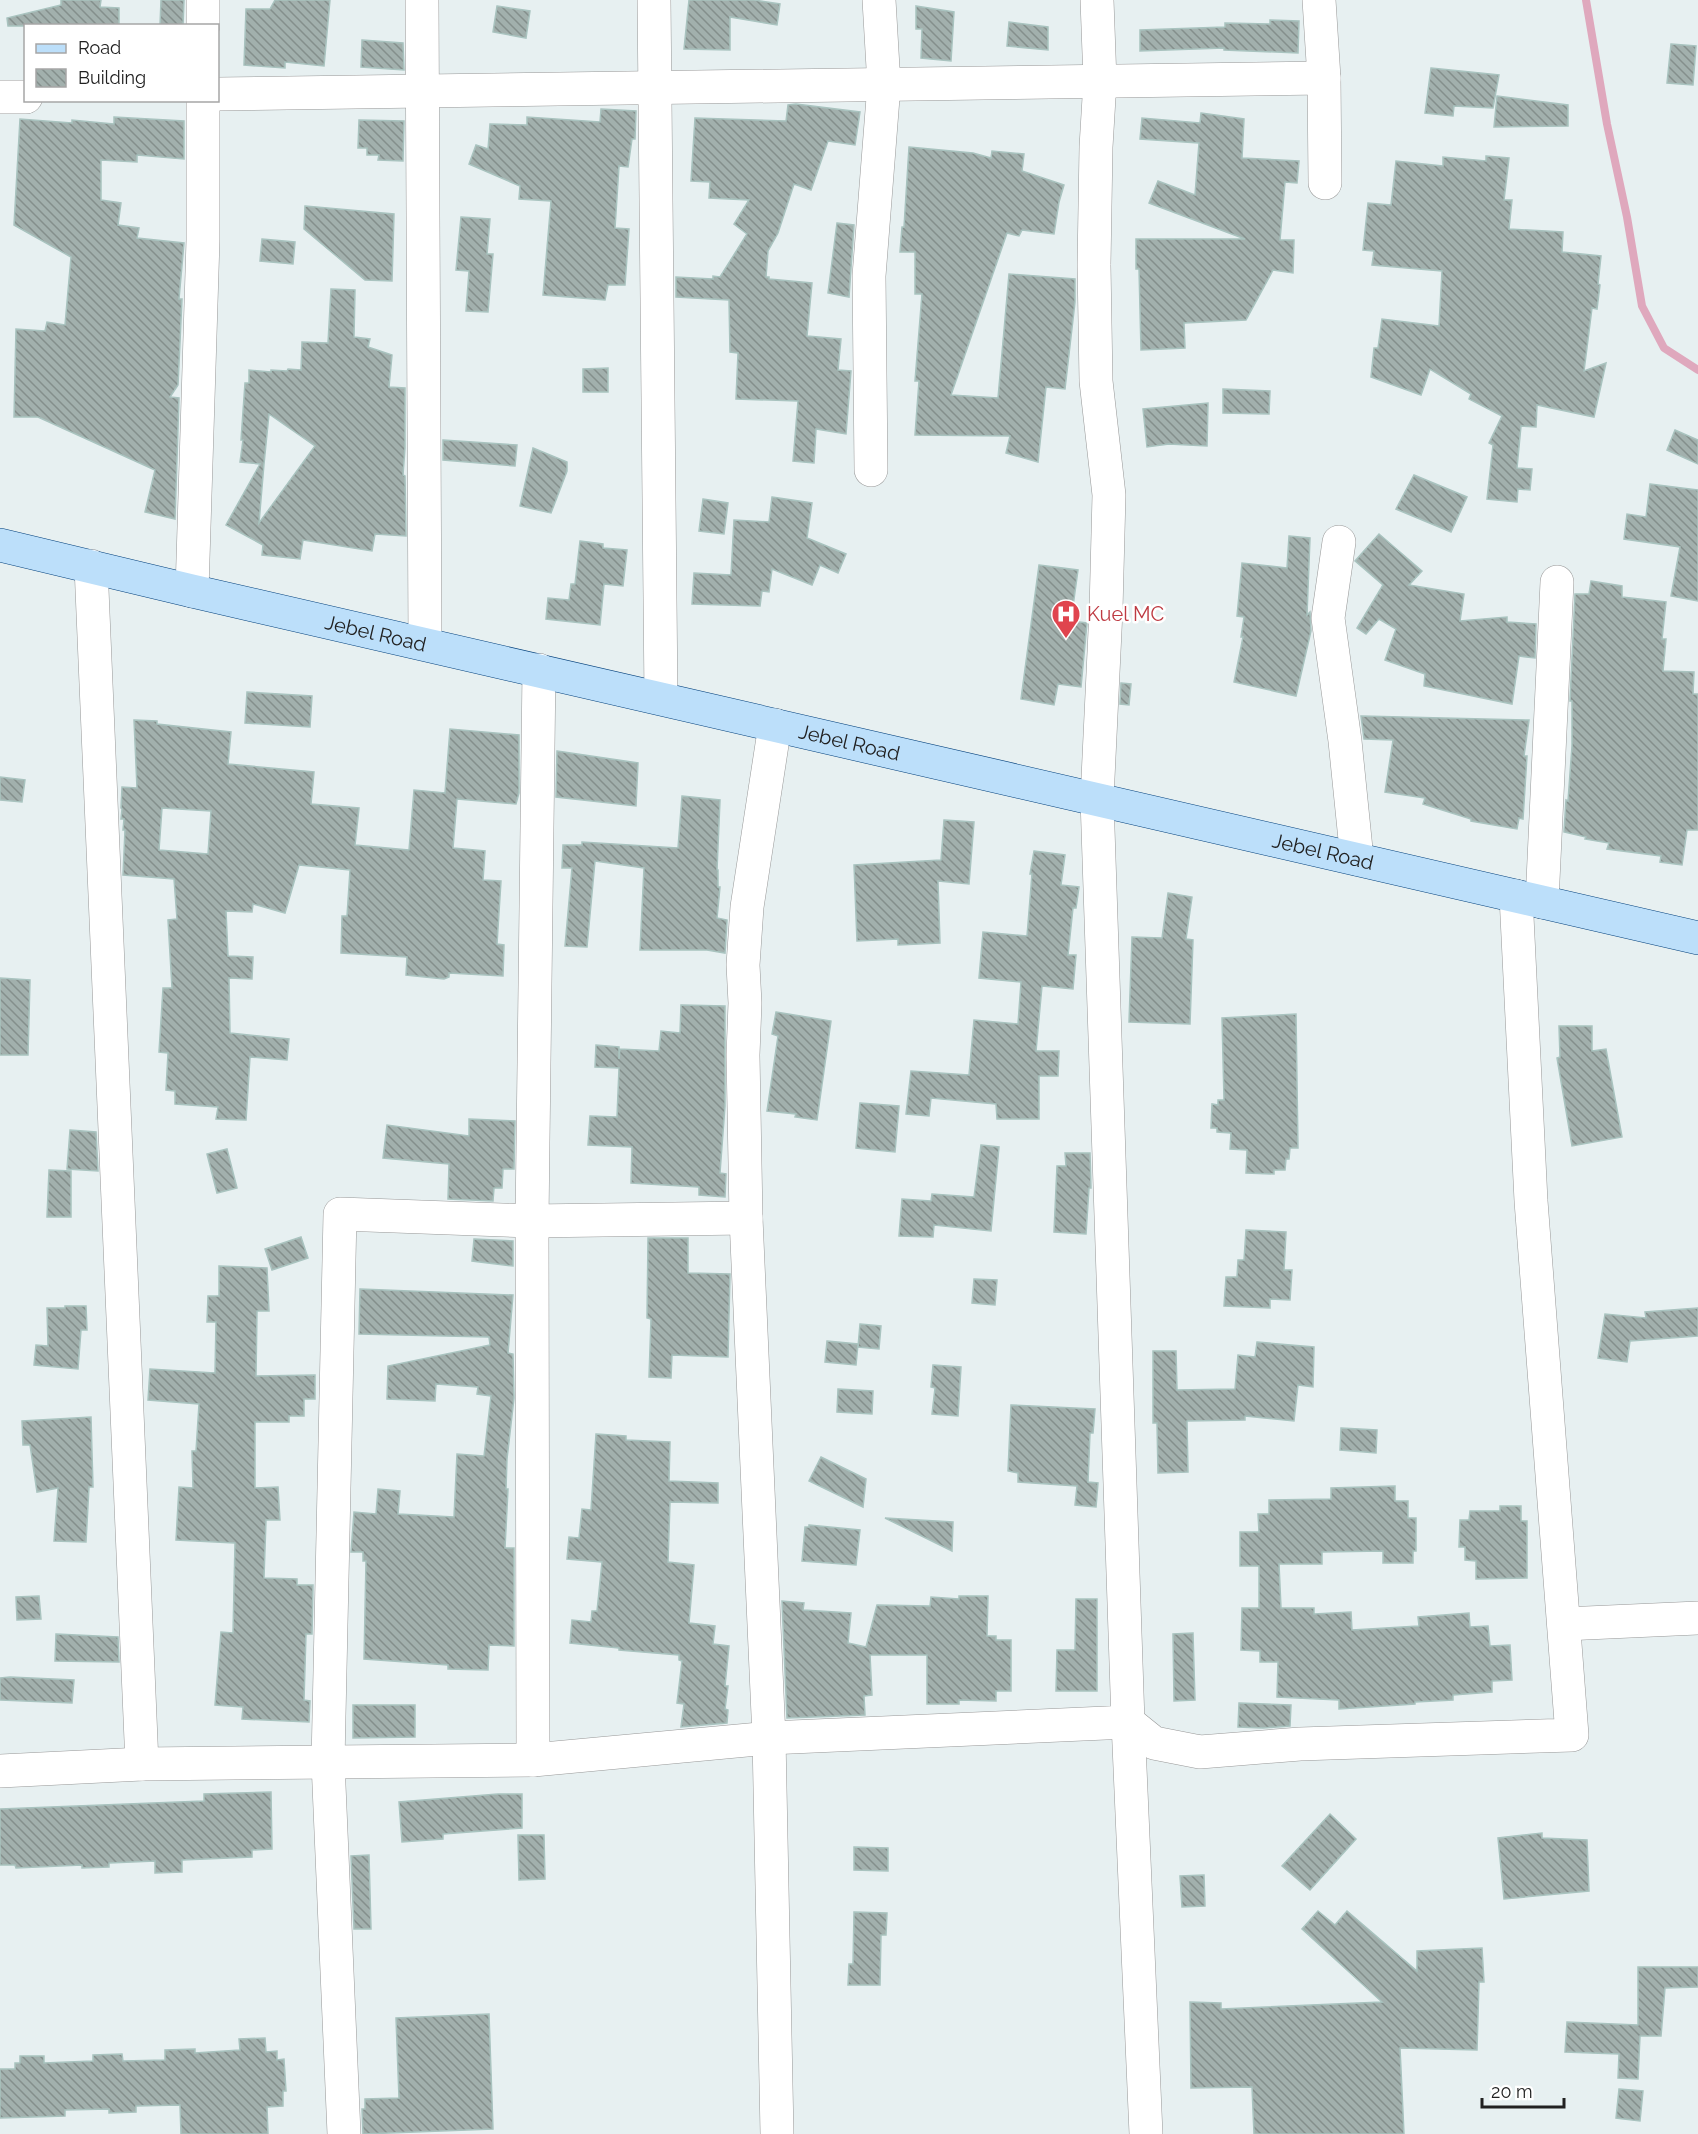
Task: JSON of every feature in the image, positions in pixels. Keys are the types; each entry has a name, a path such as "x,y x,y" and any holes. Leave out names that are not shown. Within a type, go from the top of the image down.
{"main road":[{"name":"Jebel Road","path":"0,545 1698,938"}],"street":[{"path":"203,0 203,24"},
{"path":"422,0 426,644"},
{"path":"654,0 661,698"},
{"path":"871,470 869,276 884,85 879,0"},
{"path":"1098,0 1100,81 1096,147 1094,265 1096,381 1109,495 1106,622 1097,799 1128,1722 1146,2134"},
{"path":"1319,0 1324,78 1325,183"},
{"path":"219,94 1324,78"},
{"path":"0,97 24,97"},
{"path":"192,591 203,240 203,102"},
{"path":"1339,542 1328,618 1345,741 1357,859"},
{"path":"91,566 142,1764"},
{"path":"0,1771 142,1764 532,1760 769,1738 1128,1722 1154,1743 1200,1752 1300,1744 1572,1735 1531,1201 1529,899 1557,582"},
{"path":"532,1760 532,1221 539,670"},
{"path":"775,725 747,907 743,965 746,1218 769,1738 777,2134"},
{"path":"344,2134 328,1762 340,1214 532,1221 746,1218"},
{"path":"1564,1624 1698,1618"}],"building":[{"path":"61,0 101,0 100,7 119,8 119,24 8,26 7,18 61,5"},
{"path":"161,0 184,0 183,24 160,24"},
{"path":"275,0 330,0 324,66 285,62 285,68 244,65 246,9 270,9"},
{"path":"689,0 754,0 780,4 777,25 730,17 730,50 684,49"},
{"path":"497,6 530,11 526,38 493,32"},
{"path":"916,6 954,12 951,61 921,58 922,29 916,29"},
{"path":"1270,20 1299,21 1298,53 1224,50 1224,48 1140,51 1140,30 1225,27 1225,23 1270,24"},
{"path":"1009,22 1048,27 1048,50 1007,46"},
{"path":"362,40 403,43 404,70 361,67"},
{"path":"1671,44 1696,46 1693,85 1667,83"},
{"path":"1431,68 1499,75 1493,108 1454,106 1453,116 1425,113"},
{"path":"1497,96 1568,105 1568,126 1494,127"},
{"path":"788,105 860,112 855,145 828,141 811,190 794,184 778,233 768,251 766,277 812,283 807,336 841,339 838,370 851,371 846,434 816,429 814,463 793,461 798,401 736,399 738,353 730,352 729,300 676,297 676,277 713,279 713,276 720,277 747,234 734,224 749,200 709,198 710,182 691,181 695,118 786,121"},
{"path":"601,109 636,111 635,139 632,139 628,167 619,166 615,228 629,229 625,285 608,285 605,300 543,295 551,201 519,199 520,186 469,164 476,145 488,149 490,124 527,125 527,117 600,122"},
{"path":"1201,113 1244,119 1242,158 1299,161 1297,183 1285,182 1280,240 1294,240 1293,273 1273,270 1246,320 1184,323 1185,348 1141,350 1136,239 1245,239 1149,203 1158,181 1195,195 1199,143 1140,139 1142,118 1200,123"},
{"path":"114,117 184,121 184,159 137,155 137,162 101,160 101,200 121,203 118,225 139,228 137,238 184,243 179,299 182,299 178,385 170,397 179,398 175,519 145,512 155,470 38,417 14,417 16,329 45,331 47,322 65,325 71,257 14,225 20,119 114,124"},
{"path":"359,120 404,121 403,161 378,160 379,155 367,155 367,148 358,148"},
{"path":"909,147 973,153 991,158 992,151 1024,154 1022,171 1064,185 1054,234 1022,230 1019,236 1007,233 951,395 998,398 1009,274 1075,279 1075,302 1065,389 1046,387 1038,462 1006,453 1010,436 915,435 919,381 915,381 922,294 915,294 915,252 900,252 902,227 904,227"},
{"path":"1486,156 1509,158 1504,200 1512,200 1509,229 1563,232 1562,252 1601,256 1597,309 1592,308 1584,371 1606,363 1594,417 1537,405 1536,427 1521,426 1517,468 1532,469 1530,490 1518,489 1517,502 1487,499 1493,445 1489,443 1502,416 1469,399 1471,394 1430,369 1421,395 1371,377 1374,348 1378,348 1382,319 1439,326 1442,271 1372,265 1374,251 1363,250 1368,203 1391,205 1396,161 1443,166 1443,157 1486,161"},
{"path":"305,206 394,214 392,281 365,280 304,229"},
{"path":"461,217 490,219 487,254 493,254 488,312 466,311 469,271 456,270"},
{"path":"837,223 854,225 849,297 828,293"},
{"path":"262,239 295,242 293,264 260,261"},
{"path":"331,289 355,290 354,337 370,339 368,347 392,355 389,387 405,388 403,475 405,476 406,536 375,534 372,551 303,540 300,559 262,555 263,545 226,525 260,464 240,462 245,383 249,383 249,370 271,372 271,370 301,370 302,342 328,343","holes":["269,414 315,446 259,523"]},
{"path":"608,368 608,392 583,392 583,369"},
{"path":"1223,389 1270,391 1269,414 1223,413"},
{"path":"1208,403 1207,446 1169,444 1147,447 1143,409"},
{"path":"1675,430 1698,440 1698,464 1667,450"},
{"path":"443,440 517,445 515,466 443,460"},
{"path":"533,448 567,462 567,471 551,513 520,506"},
{"path":"1414,475 1467,497 1451,532 1396,509"},
{"path":"1650,484 1698,490 1698,601 1671,596 1680,547 1624,539 1627,514 1646,517"},
{"path":"772,497 812,503 807,538 846,554 838,573 820,565 812,585 772,569 769,592 762,591 760,606 692,604 694,573 731,575 734,520 769,522"},
{"path":"703,499 728,503 724,534 699,531"},
{"path":"1379,534 1422,571 1409,585 1464,594 1460,621 1507,617 1507,622 1536,624 1535,658 1519,656 1512,704 1424,686 1425,674 1385,660 1396,629 1379,619 1366,634 1357,628 1383,585 1355,561"},
{"path":"1289,536 1310,538 1307,615 1310,612 1311,631 1296,696 1234,682 1243,637 1241,637 1244,617 1237,616 1242,563 1287,568"},
{"path":"580,541 603,544 603,548 627,550 623,586 604,584 600,625 546,619 548,598 569,600 571,584 575,584"},
{"path":"1039,565 1078,570 1071,621 1087,623 1081,687 1058,684 1054,705 1021,699"},
{"path":"1591,581 1622,586 1622,597 1666,602 1662,639 1666,639 1663,671 1694,672 1693,694 1698,694 1698,830 1687,830 1682,865 1660,862 1661,856 1607,849 1609,843 1585,839 1586,837 1564,832 1572,746 1572,701 1570,701 1575,594 1589,594"},
{"path":"1121,683 1131,684 1129,705 1120,704"},
{"path":"247,692 312,696 310,727 245,723"},
{"path":"1361,716 1529,720 1524,756 1527,756 1523,819 1519,818 1517,829 1471,821 1471,819 1423,804 1425,798 1385,792 1393,740 1364,739"},
{"path":"134,720 157,721 157,724 231,732 228,764 314,772 311,804 359,808 355,845 409,850 414,790 445,793 450,729 519,735 519,793 516,804 457,799 453,848 485,851 483,880 501,881 497,944 504,945 503,976 449,973 449,977 444,979 406,975 407,957 341,953 342,916 347,916 350,870 299,865 285,913 253,904 252,912 226,911 228,956 253,957 252,979 229,978 230,1033 289,1039 287,1060 250,1057 246,1120 216,1119 218,1107 175,1104 175,1091 166,1090 168,1053 159,1052 163,988 172,988 168,920 177,919 174,879 123,875 125,830 123,830 124,819 121,819 122,787 137,788","holes":["162,808 211,811 208,854 159,850"]},
{"path":"557,751 638,763 636,806 556,797"},
{"path":"0,777 25,780 22,802 0,800"},
{"path":"682,796 720,800 717,870 718,887 720,887 717,918 727,920 725,953 707,950 640,950 644,868 595,861 587,947 565,946 572,868 562,868 563,845 582,845 582,842 678,848"},
{"path":"944,820 974,822 969,884 938,881 940,943 898,945 898,939 857,941 854,865 941,860"},
{"path":"1034,851 1065,855 1061,885 1079,887 1076,908 1073,908 1068,955 1076,955 1073,989 1042,986 1036,1051 1059,1051 1058,1076 1039,1076 1039,1119 997,1119 996,1104 931,1098 929,1116 906,1114 911,1071 969,1075 974,1020 1018,1024 1021,982 979,978 983,932 1027,936 1032,874 1030,874"},
{"path":"1168,893 1192,897 1186,939 1193,940 1190,1024 1129,1022 1132,937 1162,938"},
{"path":"0,978 30,980 28,1055 0,1055"},
{"path":"681,1005 725,1006 725,1106 720,1173 726,1174 725,1197 699,1195 699,1187 631,1183 632,1147 588,1145 590,1116 617,1117 619,1068 595,1067 596,1045 619,1047 619,1059 620,1049 659,1051 661,1031 680,1033"},
{"path":"776,1012 831,1021 817,1120 795,1117 796,1114 767,1111 778,1036 772,1034"},
{"path":"1296,1014 1298,1148 1290,1148 1285,1170 1274,1170 1274,1174 1246,1173 1247,1150 1230,1149 1231,1133 1217,1132 1217,1128 1211,1128 1212,1104 1218,1105 1218,1100 1224,1100 1222,1018"},
{"path":"1559,1026 1592,1026 1592,1051 1606,1049 1622,1137 1572,1146 1557,1058 1560,1057"},
{"path":"860,1103 899,1106 895,1152 856,1148"},
{"path":"469,1119 515,1121 514,1169 503,1169 502,1188 494,1188 493,1201 448,1199 449,1164 383,1158 387,1125 469,1136"},
{"path":"70,1130 96,1132 98,1171 67,1169"},
{"path":"981,1145 999,1147 991,1231 934,1225 933,1237 899,1236 902,1199 931,1201 932,1194 974,1197"},
{"path":"227,1149 237,1188 217,1193 207,1154"},
{"path":"1065,1153 1090,1153 1091,1188 1089,1188 1086,1234 1054,1232 1057,1166 1066,1166"},
{"path":"49,1170 71,1171 71,1217 47,1217"},
{"path":"1246,1230 1286,1232 1284,1270 1292,1270 1290,1300 1270,1299 1270,1308 1224,1306 1226,1277 1237,1277 1238,1260 1244,1260"},
{"path":"301,1237 308,1258 272,1270 265,1249"},
{"path":"648,1238 688,1238 688,1273 730,1274 728,1357 672,1355 671,1378 649,1377 651,1319 647,1318"},
{"path":"474,1239 513,1241 513,1266 472,1261"},
{"path":"219,1266 267,1268 269,1311 257,1311 256,1376 315,1375 315,1399 304,1399 304,1416 289,1416 289,1422 255,1422 255,1488 278,1487 280,1520 266,1520 264,1578 297,1579 297,1585 313,1585 312,1634 306,1634 304,1700 310,1701 309,1722 242,1719 243,1707 215,1705 221,1632 233,1633 235,1543 176,1540 179,1487 193,1488 192,1451 196,1451 199,1404 148,1400 150,1369 215,1373 216,1322 207,1322 208,1296 219,1296"},
{"path":"974,1279 997,1280 995,1305 972,1303"},
{"path":"360,1289 513,1295 508,1353 513,1354 514,1398 507,1459 505,1548 514,1548 514,1646 489,1645 488,1670 448,1669 448,1665 364,1659 366,1561 363,1561 363,1552 351,1552 354,1512 376,1514 378,1489 400,1491 398,1514 454,1517 457,1454 484,1456 491,1396 477,1394 478,1387 436,1384 435,1401 387,1399 388,1366 490,1345 489,1337 359,1334"},
{"path":"65,1306 86,1306 87,1330 81,1330 78,1369 34,1365 36,1345 48,1346 47,1308 65,1308"},
{"path":"1698,1308 1698,1336 1630,1341 1627,1362 1598,1358 1605,1314 1646,1318 1645,1312"},
{"path":"860,1324 881,1326 879,1349 858,1347"},
{"path":"827,1341 858,1344 856,1365 825,1362"},
{"path":"1257,1342 1314,1347 1313,1387 1298,1385 1294,1421 1245,1416 1245,1420 1187,1421 1188,1472 1158,1473 1157,1423 1153,1423 1153,1351 1176,1351 1177,1390 1235,1389 1238,1355 1255,1357"},
{"path":"933,1365 961,1367 958,1416 932,1414 935,1388 931,1387"},
{"path":"838,1389 873,1391 872,1414 837,1412"},
{"path":"1011,1405 1095,1409 1093,1433 1090,1433 1088,1482 1098,1483 1096,1507 1075,1505 1077,1486 1018,1482 1018,1473 1008,1471"},
{"path":"91,1417 93,1487 89,1487 86,1542 54,1541 58,1488 37,1492 30,1445 23,1445 22,1421"},
{"path":"1341,1428 1377,1430 1376,1453 1340,1450"},
{"path":"596,1434 626,1436 626,1440 670,1442 669,1481 718,1483 718,1503 670,1502 668,1562 694,1565 689,1623 715,1626 713,1644 729,1646 725,1686 728,1686 725,1709 728,1710 727,1723 681,1727 684,1704 677,1703 682,1661 679,1660 679,1655 570,1643 572,1620 591,1622 592,1611 597,1611 602,1562 567,1559 569,1537 579,1538 582,1509 591,1510"},
{"path":"821,1457 866,1479 863,1507 809,1481"},
{"path":"1395,1486 1395,1501 1408,1501 1408,1518 1416,1518 1416,1551 1413,1551 1413,1563 1383,1563 1383,1551 1322,1552 1322,1564 1279,1564 1281,1608 1314,1608 1314,1614 1351,1612 1352,1630 1419,1626 1418,1617 1469,1613 1470,1627 1488,1626 1490,1646 1510,1645 1512,1680 1492,1681 1492,1692 1453,1695 1453,1700 1415,1702 1415,1704 1339,1709 1339,1700 1277,1697 1278,1662 1260,1662 1260,1651 1241,1650 1242,1608 1259,1608 1259,1566 1240,1566 1240,1532 1259,1532 1258,1514 1269,1514 1269,1500 1331,1499 1331,1488"},
{"path":"1500,1506 1521,1506 1521,1521 1527,1521 1527,1578 1476,1579 1476,1561 1465,1560 1465,1547 1459,1547 1460,1520 1469,1520 1470,1511 1500,1511"},
{"path":"885,1518 953,1522 952,1551"},
{"path":"809,1525 860,1530 856,1565 802,1561 805,1527"},
{"path":"39,1596 41,1619 17,1620 16,1597"},
{"path":"959,1596 988,1596 987,1636 996,1636 996,1640 1011,1640 1011,1691 996,1691 996,1701 959,1700 959,1704 927,1704 927,1655 870,1655 872,1695 864,1696 865,1715 787,1718 782,1601 804,1603 803,1610 851,1613 848,1643 866,1647 877,1605 930,1606 931,1597 959,1599"},
{"path":"1076,1599 1097,1599 1097,1691 1056,1691 1057,1650 1075,1650"},
{"path":"1193,1633 1195,1700 1174,1701 1173,1634"},
{"path":"56,1634 118,1637 119,1662 55,1661"},
{"path":"0,1678 74,1680 72,1703 0,1700"},
{"path":"1239,1703 1291,1705 1290,1726 1238,1727"},
{"path":"353,1705 415,1705 415,1737 353,1738"},
{"path":"271,1792 272,1849 252,1850 252,1857 182,1860 182,1872 155,1873 155,1861 109,1863 109,1867 82,1868 82,1865 16,1868 15,1865 0,1865 0,1809 204,1801 204,1794"},
{"path":"522,1794 522,1828 443,1834 443,1839 402,1842 399,1802"},
{"path":"1330,1814 1356,1839 1310,1890 1282,1866"},
{"path":"1542,1833 1542,1838 1587,1840 1589,1891 1504,1899 1498,1838"},
{"path":"518,1835 544,1835 545,1879 519,1880"},
{"path":"854,1847 888,1848 888,1871 854,1870"},
{"path":"369,1855 371,1929 354,1929 351,1856"},
{"path":"1204,1875 1205,1906 1182,1907 1180,1876"},
{"path":"1318,1911 1335,1925 1347,1911 1417,1971 1417,1951 1482,1948 1484,1982 1479,1982 1477,2050 1400,2048 1404,2134 1254,2134 1252,2087 1191,2088 1190,2002 1221,2003 1221,2009 1382,2002 1302,1929"},
{"path":"854,1912 887,1913 886,1935 881,1935 880,1985 848,1985 849,1964 853,1964"},
{"path":"1638,1967 1698,1967 1698,1987 1665,1988 1661,2036 1640,2036 1638,2079 1618,2078 1619,2054 1565,2052 1567,2022 1638,2025"},
{"path":"489,2014 493,2129 363,2134 362,2109 365,2109 365,2099 399,2098 396,2018"},
{"path":"265,2038 266,2052 277,2051 277,2060 284,2059 286,2091 283,2091 283,2106 267,2107 268,2134 181,2134 180,2105 136,2106 136,2112 109,2113 109,2109 65,2110 65,2116 0,2118 0,2069 15,2069 15,2063 20,2063 20,2056 44,2056 44,2063 93,2061 93,2055 122,2054 123,2061 165,2060 165,2050 195,2049 195,2053 240,2050 239,2039"},
{"path":"1619,2089 1643,2091 1640,2121 1616,2118"}],"waterway":[{"path":"1586,0 1642,306 1664,348 1698,370"}],"place":[{"name":"Kuel MC","path":"1066,640"}]}
